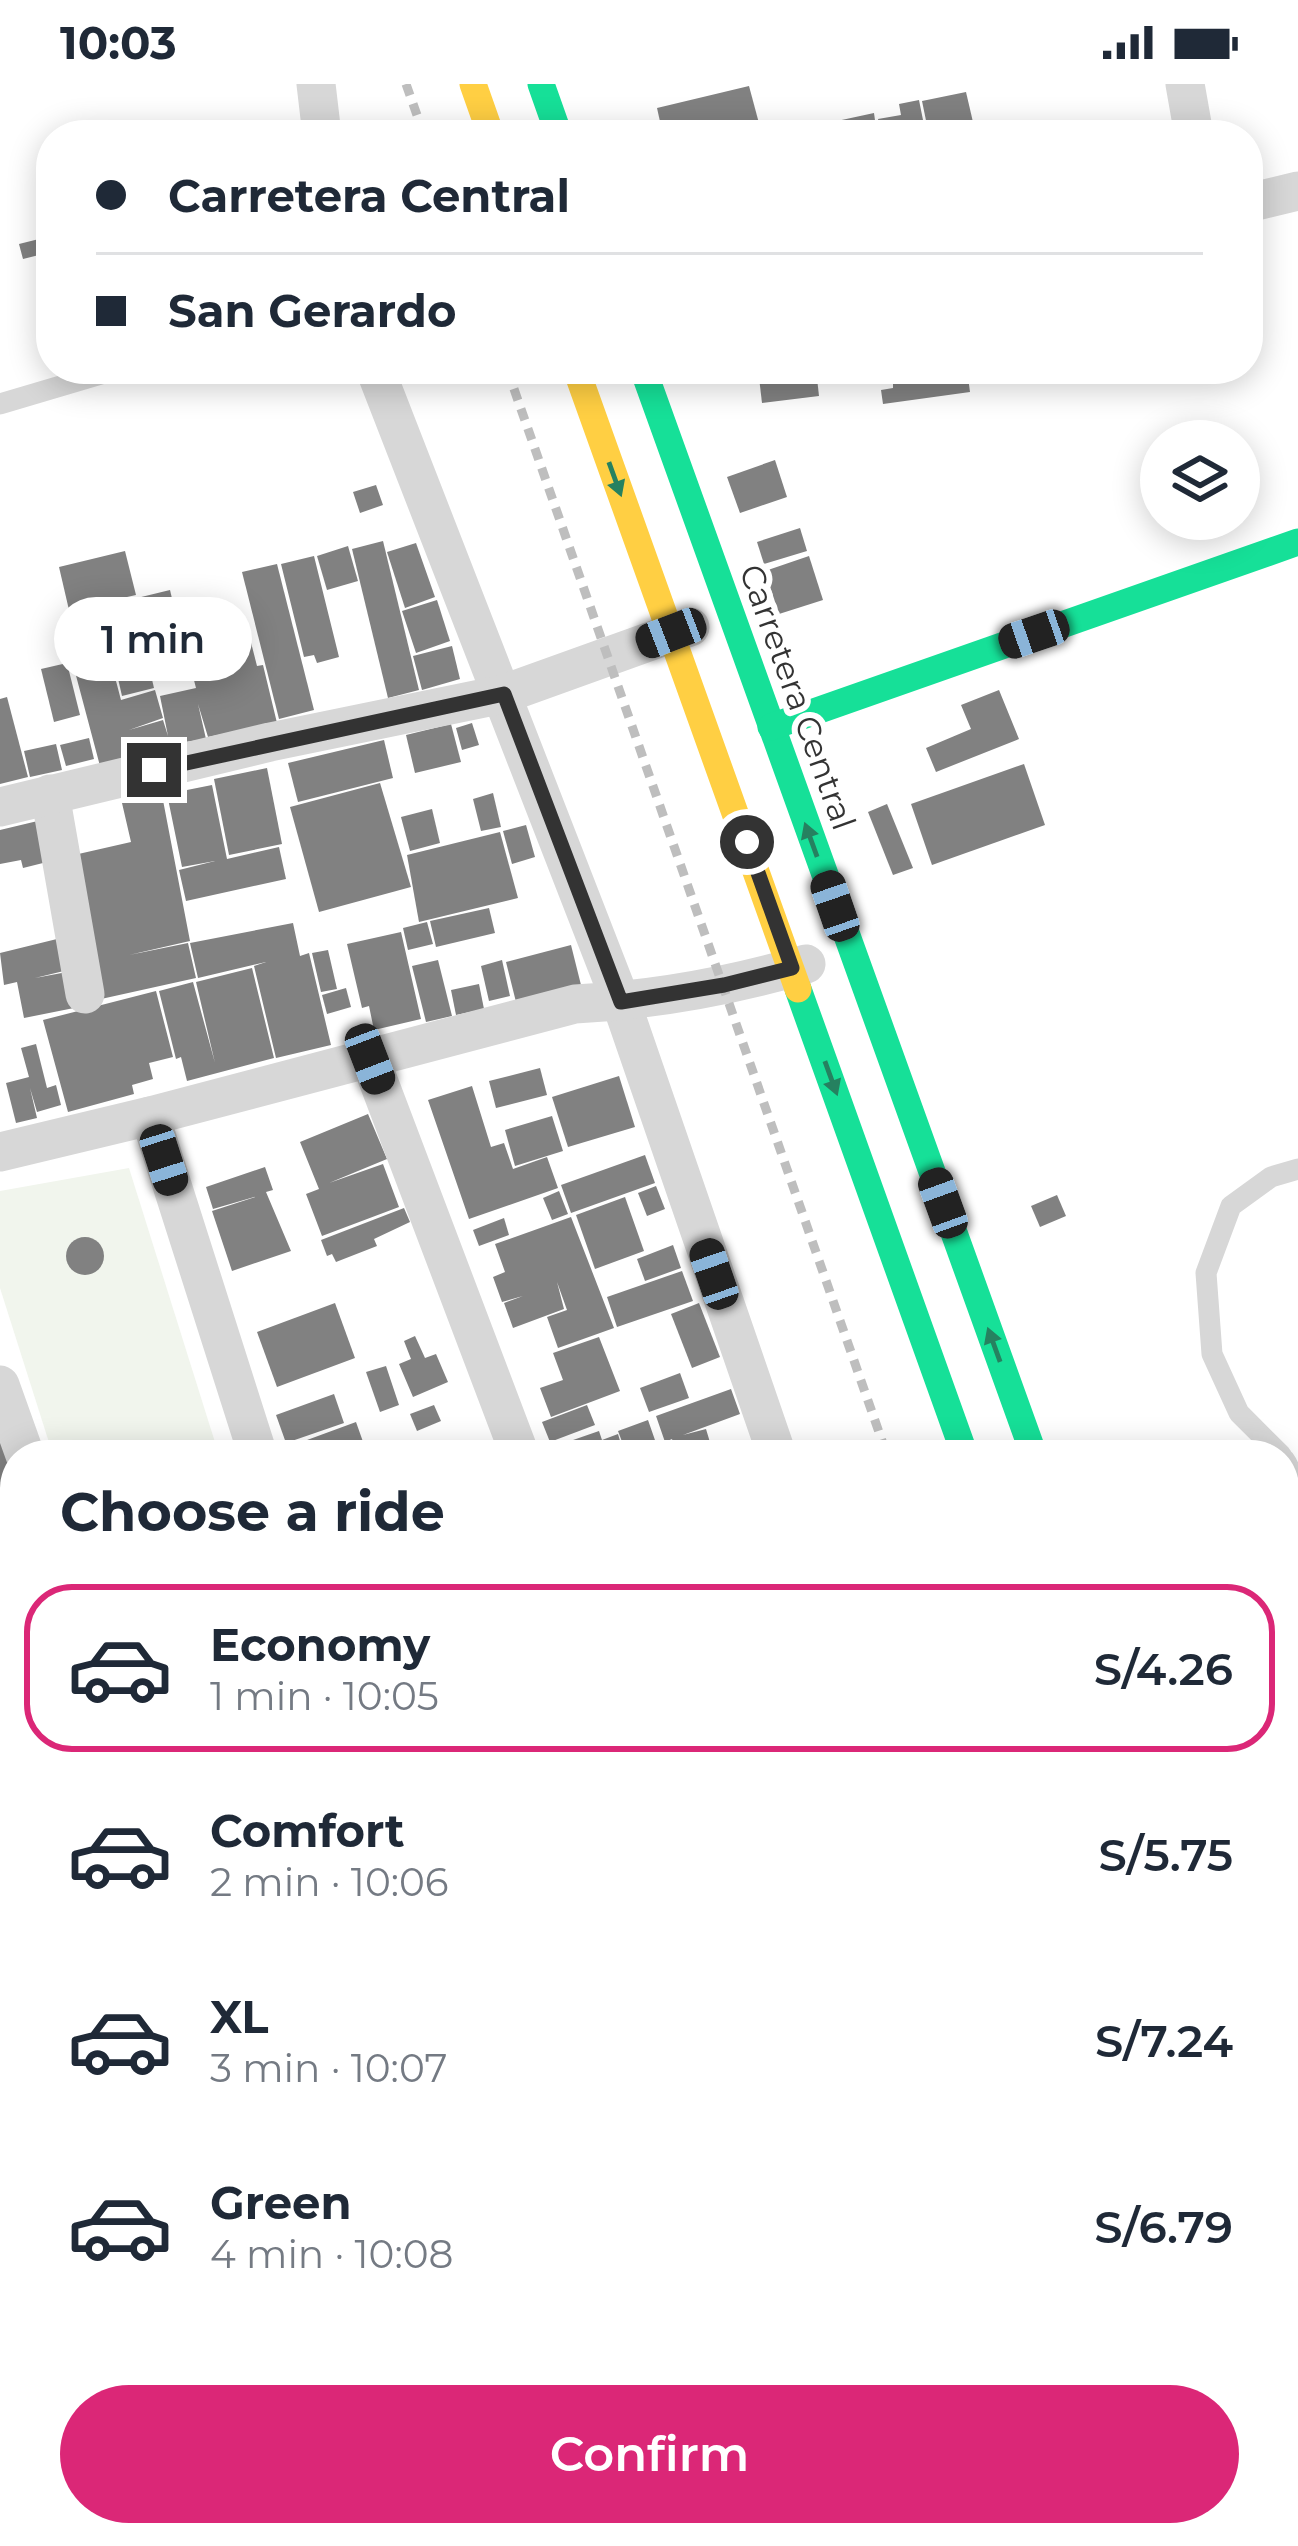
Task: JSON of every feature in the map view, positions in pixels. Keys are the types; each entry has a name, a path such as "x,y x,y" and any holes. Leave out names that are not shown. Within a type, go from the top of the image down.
{"main road":[{"path":"473,84 486,120"},
{"path":"541,84 554,120"},
{"path":"581,384 960,1440"},
{"name":"Carretera Central","path":"658,384 731,614 1029,1440"},
{"path":"771,727 1298,542"}],"street":[{"path":"316,84 320,120"},
{"path":"1185,84 1191,120"},
{"path":"1263,199 1298,190"},
{"path":"381,384 621,1002 772,1440"},
{"path":"0,807 269,742 504,694 731,614"},
{"path":"50,794 85,994"},
{"path":"0,1151 575,1004 621,1002 724,985 851,951"},
{"path":"370,1059 514,1440"},
{"path":"150,1116 253,1440"},
{"path":"0,1385 20,1440"}],"lane":[{"path":"0,404 67,384"},
{"path":"1266,1440 1239,1413 1212,1354 1205,1274 1231,1206 1271,1178 1298,1169"}],"shaded area":[{"path":"129,1168 214,1440 48,1440 0,1288 0,1191"}],"building":[{"path":"749,86 758,120 660,120 657,108"},
{"path":"966,92 973,120 926,120 922,101"},
{"path":"919,100 923,120 878,120 901,115 899,104"},
{"path":"874,113 875,120 842,120"},
{"path":"36,240 36,256 23,259 19,244"},
{"path":"760,384 818,384 819,396 762,403"},
{"path":"893,384 969,384 970,392 883,404 881,390"},
{"path":"775,460 787,497 740,513 727,477"},
{"path":"376,485 383,505 360,513 353,492"},
{"path":"800,528 807,551 764,564 757,542"},
{"path":"383,541 419,690 388,698 352,549"},
{"path":"416,543 435,597 405,608 387,552"},
{"path":"348,546 358,581 327,590 317,556"},
{"path":"125,551 136,595 69,610 59,567"},
{"path":"314,556 339,657 317,663 314,655 304,657 281,564"},
{"path":"809,556 823,600 779,614 765,571"},
{"path":"277,564 314,710 279,719 242,572"},
{"path":"170,590 182,641 146,650 133,599"},
{"path":"437,600 450,641 416,653 402,611"},
{"path":"246,623 257,666 263,665 277,723 208,737 198,704 206,739 171,744 100,766 70,653 106,643 121,700 155,690 163,718 129,730 163,720 168,736 160,696 196,688 189,661 223,652 218,630"},
{"path":"452,646 460,679 422,690 413,656"},
{"path":"146,654 154,688 122,696 114,661"},
{"path":"67,663 80,715 54,722 41,669"},
{"path":"999,690 1019,739 936,772 926,748 971,729 961,705"},
{"path":"7,697 28,777 0,784 0,699"},
{"path":"472,723 479,745 462,750 456,728"},
{"path":"451,724 461,762 415,773 406,735"},
{"path":"89,738 94,759 66,766 60,745"},
{"path":"384,740 393,778 298,802 288,763"},
{"path":"56,744 62,770 30,777 24,751"},
{"path":"1024,764 1045,825 932,865 911,804"},
{"path":"267,768 282,844 229,855 214,779"},
{"path":"380,783 411,887 319,912 290,807"},
{"path":"212,785 227,859 279,847 286,879 186,901 179,870 215,861 182,867 167,794"},
{"path":"493,793 501,827 481,831 473,799"},
{"path":"162,795 190,941 129,955 188,943 196,978 92,1001 74,855 131,842 122,803"},
{"path":"887,804 913,868 893,875 868,812"},
{"path":"432,809 440,843 410,851 401,817"},
{"path":"46,819 55,860 23,868 21,860 0,864 0,830"},
{"path":"526,825 535,857 512,864 503,831"},
{"path":"500,832 518,898 419,922 407,855"},
{"path":"489,908 495,933 436,947 430,921"},
{"path":"427,922 433,944 408,950 403,928"},
{"path":"293,923 300,956 309,953 331,1045 276,1058 254,966 266,962 198,978 190,943"},
{"path":"401,932 421,1019 374,1030 369,1006 362,1008 347,944"},
{"path":"61,938 68,970 35,978 67,972 74,1008 24,1018 17,982 4,985 0,953"},
{"path":"571,945 581,985 516,1002 506,962"},
{"path":"328,950 337,989 321,992 312,953"},
{"path":"438,960 452,1016 426,1022 412,966"},
{"path":"502,960 510,996 489,1001 481,966"},
{"path":"252,968 274,1058 187,1081 181,1057 176,1059 159,991 193,982 215,1063 196,982"},
{"path":"479,984 484,1009 456,1015 451,990"},
{"path":"346,988 351,1007 327,1014 322,995"},
{"path":"156,991 173,1057 149,1063 153,1079 132,1085 134,1094 68,1112 43,1020"},
{"path":"36,1044 47,1088 56,1085 61,1105 37,1112 30,1088 37,1118 16,1123 6,1083 29,1077 21,1048"},
{"path":"540,1068 547,1095 496,1108 489,1081"},
{"path":"619,1076 635,1127 568,1147 552,1097"},
{"path":"472,1086 491,1147 504,1143 513,1169 547,1157 558,1188 469,1219 428,1100"},
{"path":"368,1114 387,1159 329,1183 383,1164 399,1207 322,1236 306,1194 319,1189 300,1142"},
{"path":"552,1116 563,1151 515,1166 505,1130"},
{"path":"645,1155 655,1183 571,1213 561,1185"},
{"path":"265,1167 273,1190 266,1192 291,1251 232,1271 212,1211 258,1196 213,1209 206,1187"},
{"path":"656,1186 665,1209 647,1216 638,1193"},
{"path":"559,1191 568,1214 552,1220 543,1198"},
{"path":"1057,1195 1066,1216 1040,1227 1031,1206"},
{"path":"625,1197 644,1251 595,1269 576,1215"},
{"path":"404,1208 410,1222 374,1239 377,1246 336,1262 332,1254 327,1256 321,1240"},
{"path":"571,1217 614,1328 558,1348 547,1317 567,1310 557,1282 564,1309 513,1328 504,1303 523,1296 502,1302 493,1277 505,1272 495,1244"},
{"path":"504,1218 509,1235 479,1246 473,1230"},
{"path":"85,1237 98,1243 104,1256 98,1269 85,1275 72,1269 66,1256 72,1243"},
{"path":"673,1245 681,1268 645,1281 637,1259"},
{"path":"682,1271 693,1301 617,1327 607,1297"},
{"path":"335,1303 355,1358 277,1387 257,1332"},
{"path":"699,1303 720,1357 692,1368 671,1314"},
{"path":"415,1336 425,1358 436,1354 448,1382 413,1397 399,1364 411,1359 404,1341"},
{"path":"599,1337 620,1391 551,1417 540,1388 563,1380 553,1353"},
{"path":"386,1366 399,1405 380,1412 366,1372"},
{"path":"680,1373 689,1398 649,1412 640,1388"},
{"path":"731,1389 740,1414 683,1435 706,1429 709,1440 664,1440 656,1416"},
{"path":"334,1394 344,1423 285,1440 276,1415"},
{"path":"434,1405 441,1421 417,1431 410,1414"},
{"path":"587,1405 595,1425 549,1440 542,1422"},
{"path":"648,1420 655,1440 621,1440 618,1431"},
{"path":"356,1422 362,1440 307,1440"},
{"path":"599,1431 602,1440 573,1440"}],"railway":[{"path":"406,84 419,120"},
{"path":"512,384 882,1440"}],"traffic: fast":[{"path":"541,84 554,120"},
{"path":"648,384 1029,1440"},
{"path":"771,727 1298,542"},
{"path":"798,989 960,1440"}],"traffic: slow":[{"path":"473,84 486,120"},
{"path":"581,384 798,989"}],"route":[{"path":"154,770 504,694 621,1002 792,968 747,842"}]}
